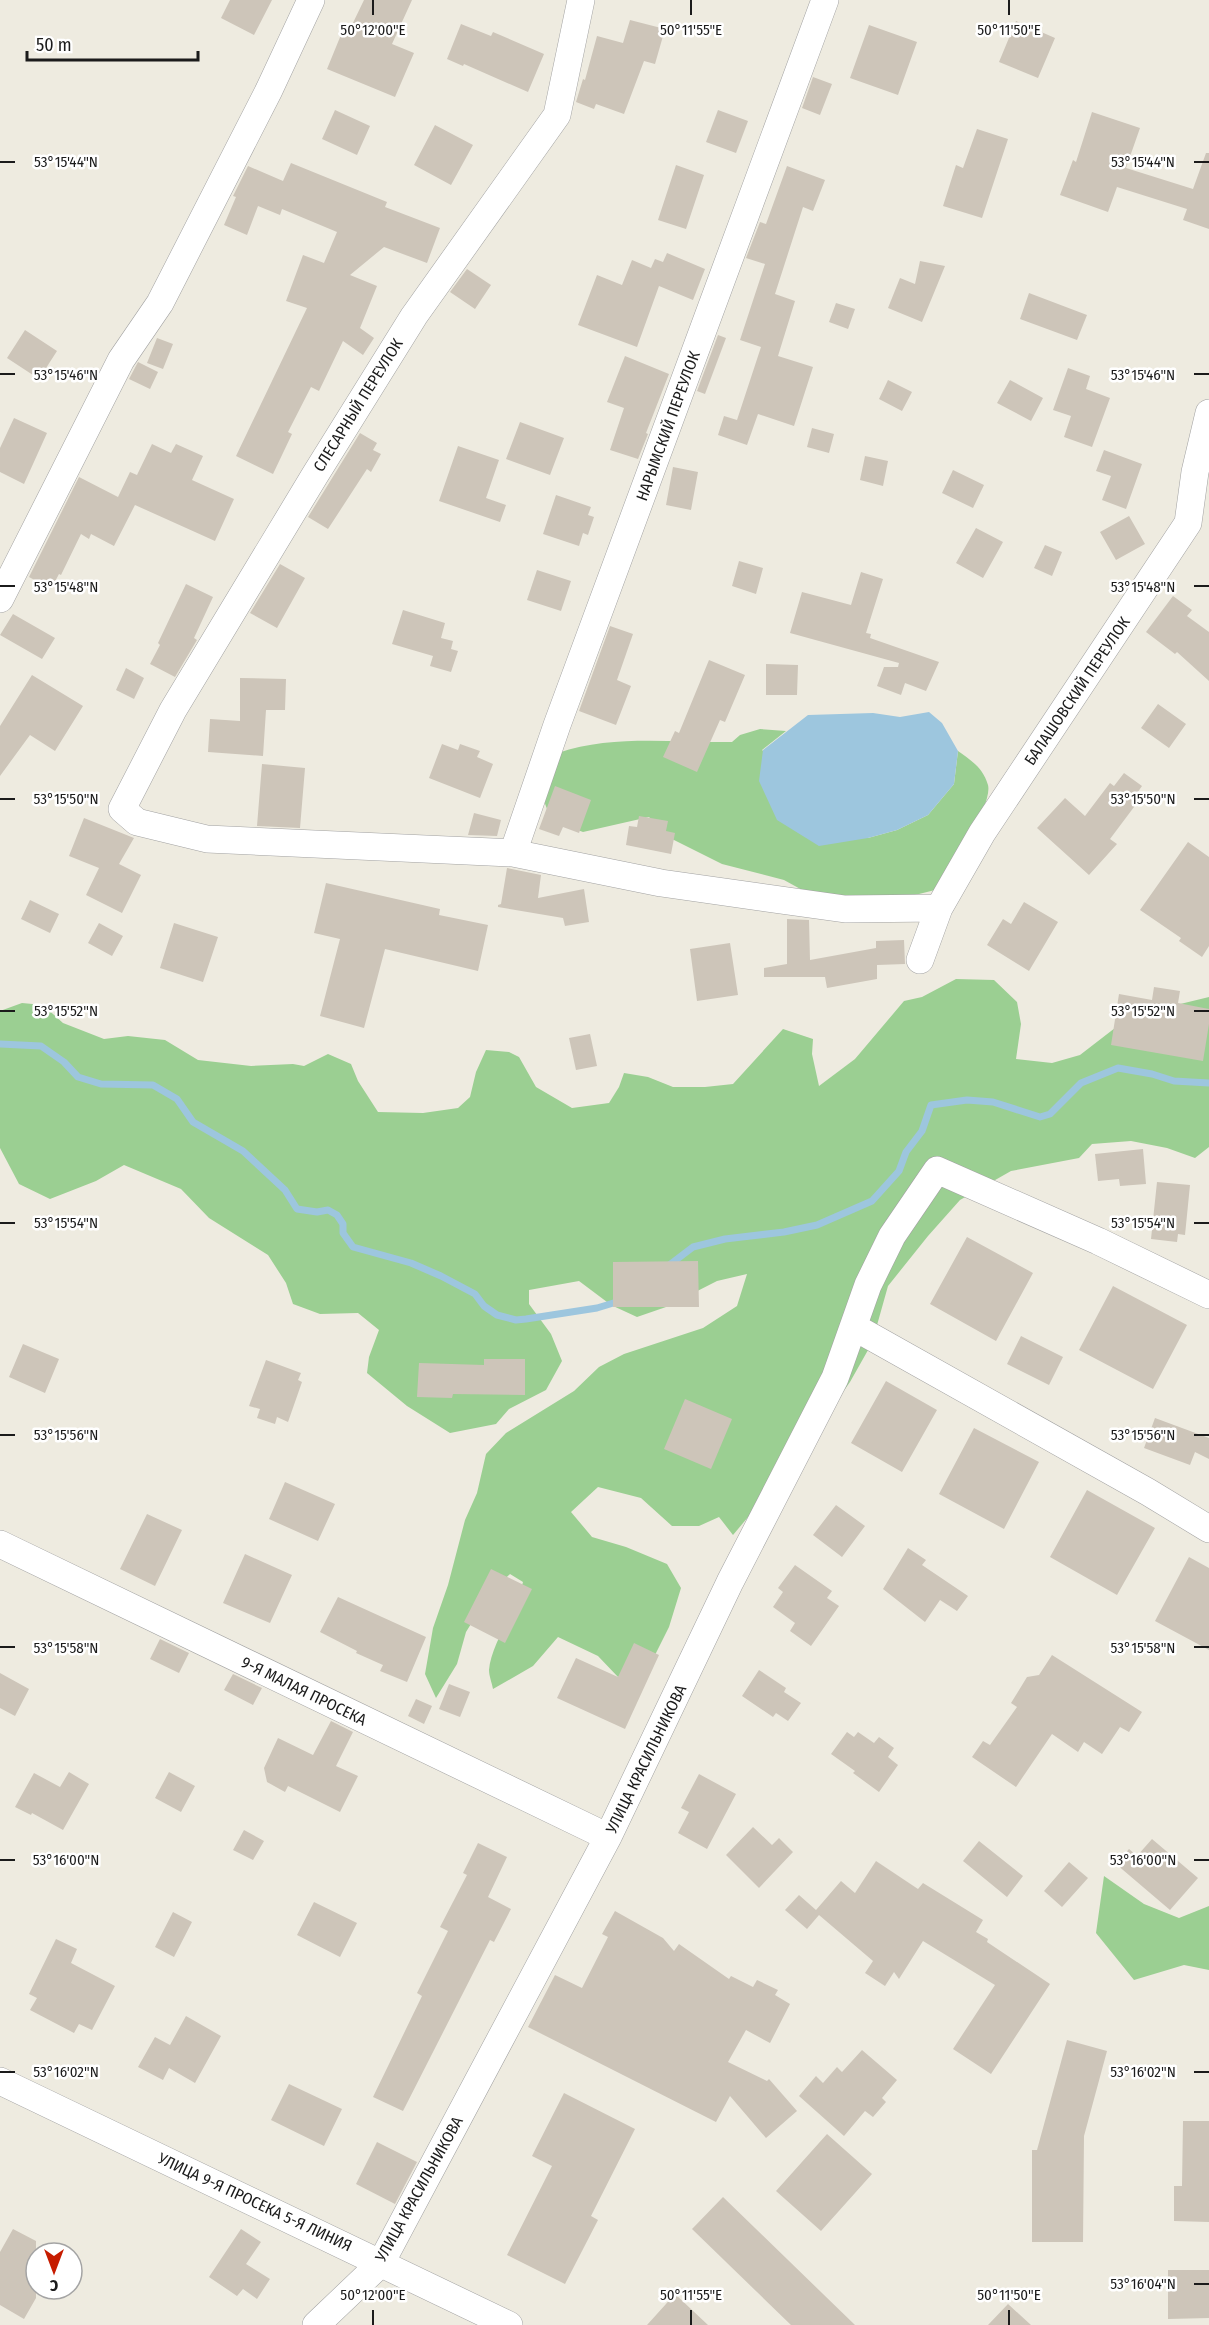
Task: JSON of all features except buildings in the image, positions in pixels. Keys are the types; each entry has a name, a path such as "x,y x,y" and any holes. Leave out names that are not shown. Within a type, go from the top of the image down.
{"street":[{"path":"0,599 121,360 165,292 269,90 311,0"},
{"name":"СЛЕСАРНЫЙ ПЕРЕУЛОК","path":"513,853 207,839 137,822 122,809 173,710 408,326 557,116 581,0"},
{"name":"НАРЫМСКИЙ ПЕРЕУЛОК","path":"513,853 557,725 825,0"},
{"name":"БАЛАШОВСКИЙ ПЕРЕУЛОК","path":"920,960 939,908 982,833 1188,523 1195,472 1209,413"},
{"path":"513,853 661,883 845,909 939,908"},
{"name":"УЛИЦА КРАСИЛЬНИКОВА","path":"316,2325 381,2263 608,1838 730,1582 835,1378 868,1285 892,1236 937,1170 1098,1240 1209,1295"},
{"path":"854,1327 1148,1492 1209,1529"},
{"name":"9-Я МАЛАЯ ПРОСЕКА","path":"0,1544 608,1838"},
{"name":"УЛИЦА 9-Я ПРОСЕКА 5-Я ЛИНИЯ","path":"0,2081 508,2325"}],"green space":[{"path":"760,729 786,731 762,750 868,838 897,830 928,815 954,784 958,751 972,762 986,779 988,794 979,820 943,888 911,896 833,896 804,891 784,880 722,864 668,837 649,817 583,832 551,820 539,787 558,753 579,747 622,741 732,742 740,735"},
{"path":"956,979 994,980 1017,1002 1021,1024 1016,1059 1052,1063 1080,1055 1137,1011 1209,997 1209,1147 1195,1158 1167,1148 1131,1141 1092,1144 1079,1158 1011,1171 960,1200 888,1286 872,1343 850,1382 790,1467 733,1535 719,1517 699,1526 672,1526 641,1498 598,1487 571,1512 592,1537 626,1547 667,1564 681,1588 669,1627 654,1657 618,1677 598,1656 558,1637 533,1666 493,1689 489,1672 494,1649 523,1582 510,1574 490,1593 466,1632 457,1664 436,1698 425,1674 433,1628 448,1585 465,1520 477,1493 486,1454 506,1433 574,1391 599,1367 624,1354 703,1328 737,1306 747,1274 717,1281 666,1307 637,1317 611,1305 579,1281 529,1290 529,1304 551,1334 562,1361 546,1390 509,1409 496,1424 450,1433 407,1406 367,1373 369,1357 379,1330 358,1313 320,1314 293,1304 286,1283 268,1255 209,1218 181,1189 124,1165 96,1181 50,1199 19,1184 0,1148 0,1011 22,1003 43,1005 63,1023 104,1039 128,1036 165,1040 198,1060 251,1066 293,1064 304,1066 328,1054 351,1064 358,1081 378,1112 423,1113 458,1108 470,1097 476,1072 486,1050 509,1052 519,1057 536,1087 572,1108 609,1103 624,1073 648,1077 673,1087 733,1084 783,1029 813,1039 812,1054 819,1086 855,1059 904,1001 922,997"},
{"path":"1104,1876 1144,1904 1179,1918 1209,1906 1209,1970 1184,1965 1134,1980 1096,1933"}],"water":[{"path":"929,712 942,723 958,751 954,784 928,815 897,830 868,838 819,846 777,820 759,781 763,750 808,715 873,713 900,717"}],"waterway":[{"path":"0,1044 41,1046 64,1062 78,1077 101,1084 153,1085 177,1099 193,1122 243,1151 285,1190 297,1209 317,1212 328,1210 337,1215 343,1224 343,1233 353,1247 411,1263 441,1276 475,1294 484,1306 497,1315 516,1320 526,1319 597,1308 620,1301"},
{"path":"668,1266 693,1247 725,1239 784,1232 817,1225 872,1201 899,1171 906,1152 922,1131 931,1105 967,1100 993,1102 1040,1117 1050,1114 1081,1083 1118,1068 1152,1074 1174,1081 1209,1083"}]}
